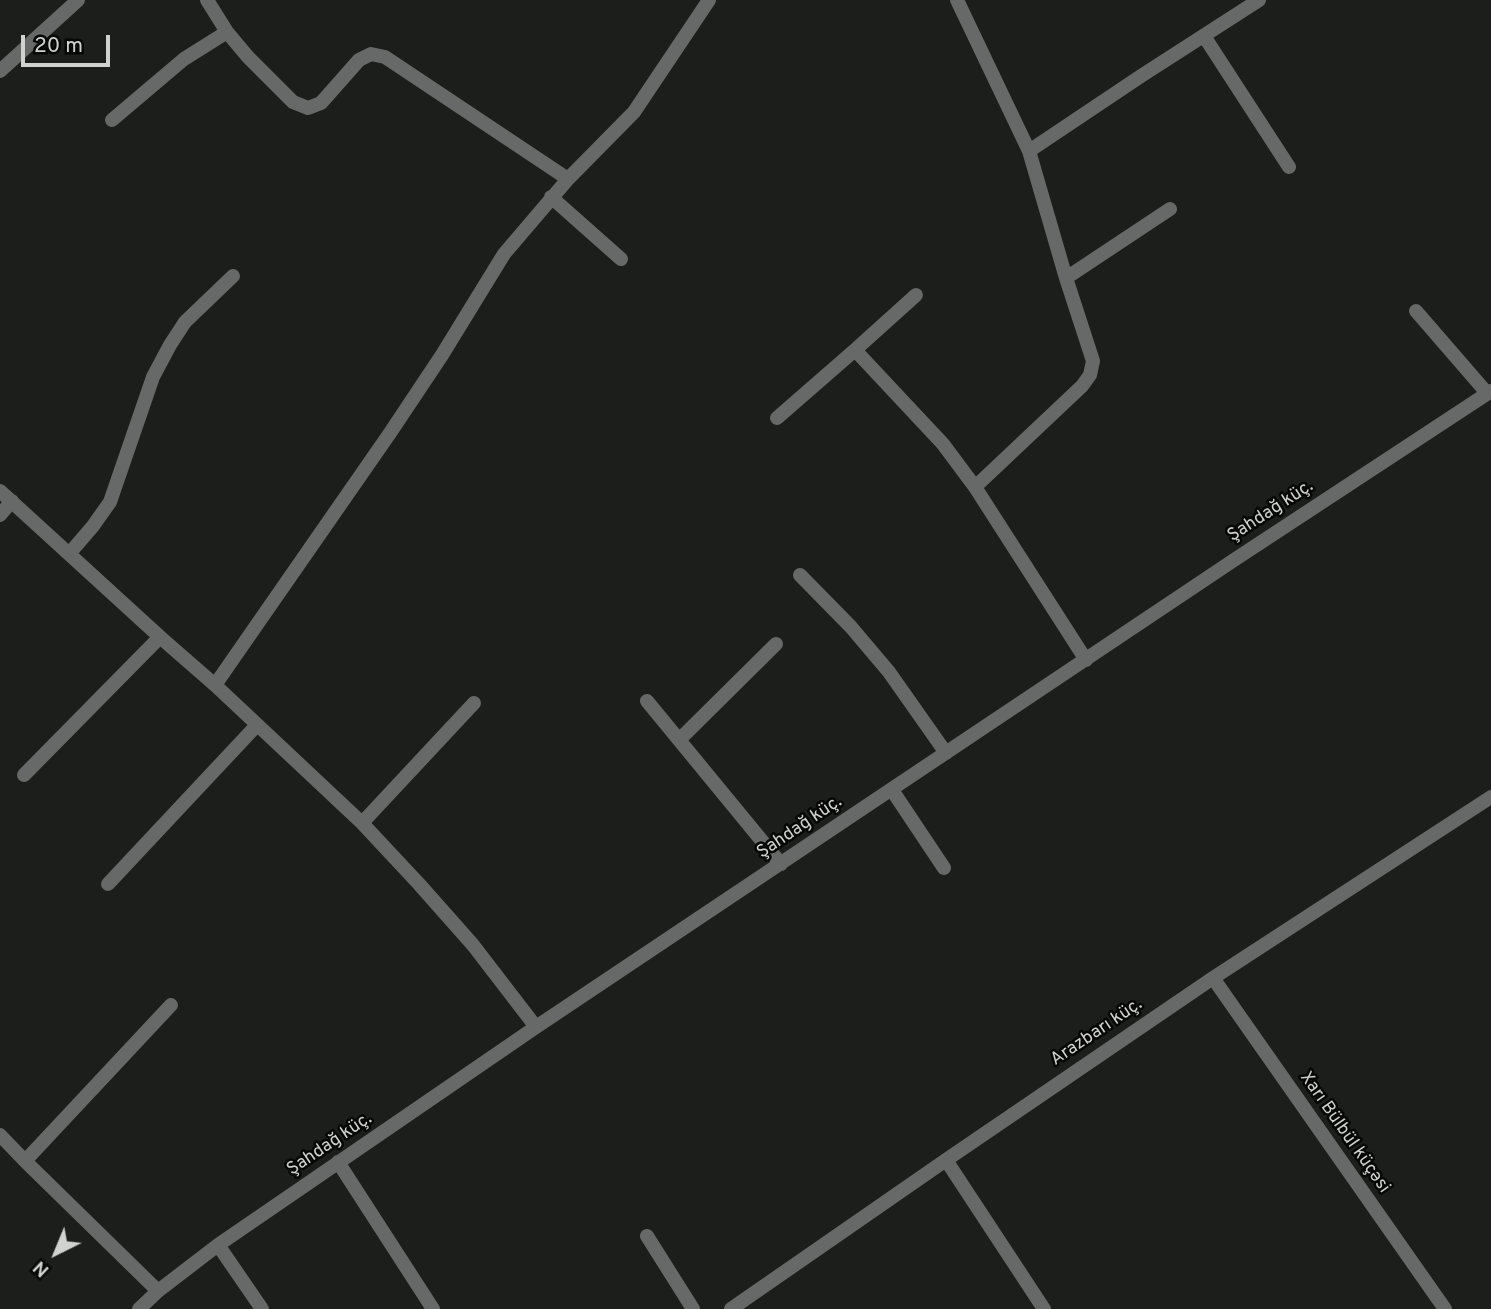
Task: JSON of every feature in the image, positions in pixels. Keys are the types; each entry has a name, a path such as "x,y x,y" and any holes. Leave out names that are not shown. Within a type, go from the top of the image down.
{"street":[{"path":"0,71 78,0"},
{"path":"207,0 227,32 248,57 293,102 308,108 321,103 359,60 371,54 385,57 568,179"},
{"path":"215,685 390,433 504,254 551,197 634,112 709,0"},
{"path":"957,0 1029,151 1093,361 1090,375 1082,386 975,488"},
{"path":"1029,151 1259,0"},
{"path":"112,120 184,59 227,32"},
{"path":"1204,36 1289,167"},
{"path":"551,197 621,259"},
{"path":"1066,278 1170,209"},
{"path":"69,554 110,502 153,377 170,345 185,322 233,276"},
{"path":"776,418 916,295"},
{"path":"1416,311 1489,392"},
{"path":"855,350 943,444 975,488 1086,660"},
{"name":"Şahdağ küç.","path":"139,1309 218,1245 536,1027 1245,552 1489,392"},
{"path":"0,491 215,685 362,823 473,945 536,1027"},
{"path":"0,514 12,501"},
{"path":"800,575 851,627 889,672 946,753"},
{"path":"24,775 160,637"},
{"path":"680,740 776,644"},
{"path":"647,701 780,864"},
{"path":"362,823 474,704"},
{"path":"108,884 257,725"},
{"path":"892,790 944,868"},
{"name":"Arazbarı küç.","path":"731,1309 1213,978 1491,797"},
{"name":"Xarı Bülbül küçəsi","path":"1213,978 1445,1309"},
{"path":"25,1161 171,1005"},
{"path":"0,1135 158,1291"},
{"path":"946,1160 1044,1309"},
{"path":"338,1162 433,1309"},
{"path":"647,1236 693,1309"},
{"path":"218,1245 262,1309"}]}
